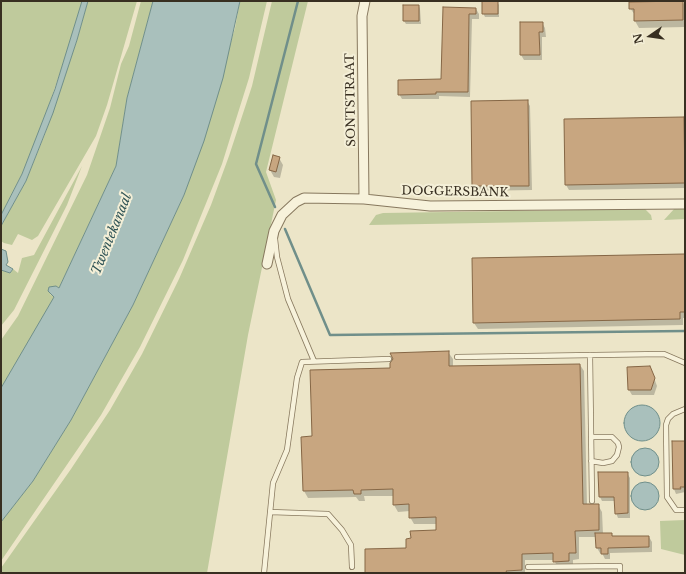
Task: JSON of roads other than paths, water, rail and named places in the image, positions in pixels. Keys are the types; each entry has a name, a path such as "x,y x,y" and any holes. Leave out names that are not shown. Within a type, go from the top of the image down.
{"street":[{"name":"SONTSTRAAT","path":"364,199 362,16 365,1"},
{"name":"DOGGERSBANK","path":"267,264 274,231 282,215 296,202 304,198 364,199 430,206 685,204"}],"lane":[{"path":"274,231 277,257 288,299 314,361"},
{"path":"457,357 664,354 685,362"},
{"path":"590,355 592,502"},
{"path":"264,573 273,482 287,450 297,378 302,362 389,359"},
{"path":"685,410 673,414 668,419 666,425 667,497 676,510 685,510"},
{"path":"591,437 612,437 618,443 619,447 617,455 612,461 603,463 591,461"},
{"path":"270,512 328,514 342,530 351,545 352,567"},
{"path":"528,566 620,566 620,573"}],"water":[{"path":"82,1 88,1 53,113 26,181 1,226 1,215 22,174 55,89"},
{"name":"Twentekanaal","path":"153,1 240,1 223,78 204,141 184,195 133,305 71,420 33,481 1,522 1,388 54,297 48,291 49,287 56,286 59,288 116,166 127,98"},
{"path":"1,249 6,251 8,262 6,265 13,269 10,273 1,270"},
{"path":"642,405 652,408 657,413 660,423 657,433 652,438 642,441 632,438 627,433 624,423 627,413 632,408"},
{"path":"645,448 651,449 655,452 658,456 658,468 655,472 651,475 645,476 639,475 635,472 632,468 631,462 632,456 635,452 639,449"},
{"path":"645,482 651,483 655,486 658,490 658,502 655,506 651,509 645,510 639,509 635,506 632,502 631,496 632,490 635,486 639,483"}],"waterway":[{"path":"275,207 256,164 298,1"},
{"path":"285,229 330,335 685,331"}]}
